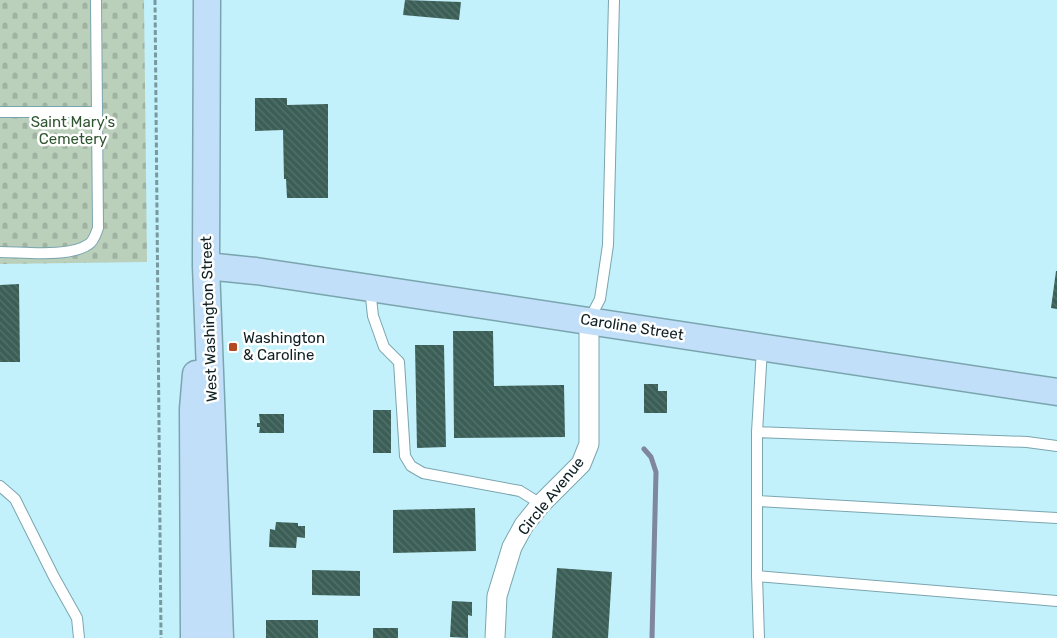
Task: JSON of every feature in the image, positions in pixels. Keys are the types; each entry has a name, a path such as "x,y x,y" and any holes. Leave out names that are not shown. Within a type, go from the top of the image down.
{"main road":[{"name":"West Washington Street","path":"207,0 206,266 220,638"},
{"name":"Caroline Street","path":"206,266 256,271 1057,392"},
{"path":"194,638 193,409 206,266"}],"street":[{"name":"Circle Avenue","path":"495,638 497,596 503,570 512,547 524,525 541,504 581,464 589,444 589,321"}],"lane":[{"path":"0,252 59,252 80,249 91,244 98,228 96,0"},
{"path":"589,321 600,299 608,245 614,0"},
{"path":"0,112 97,112"},
{"path":"370,288 373,316 384,347 399,362 405,456 411,466 423,473 520,492 541,504"},
{"path":"759,638 757,432 762,348"},
{"path":"757,432 1027,442 1057,446"},
{"path":"0,486 15,499 77,618 79,638"},
{"path":"758,501 1057,518"},
{"path":"757,576 1057,601"}],"path":[{"path":"155,0 161,638"}],"green space":[{"name":"Saint Mary's Cemetery","path":"0,0 144,0 147,262 0,264"}],"building":[{"path":"405,0 461,2 459,20 403,15"},
{"path":"255,98 287,98 287,105 328,104 328,198 287,198 286,179 284,179 283,130 255,131"},
{"path":"1057,271 1057,309 1051,308"},
{"path":"19,284 20,362 0,362 0,285"},
{"path":"453,331 493,331 494,386 564,385 565,437 454,438"},
{"path":"415,345 444,345 446,447 417,448"},
{"path":"644,384 658,384 658,391 667,391 667,413 644,413"},
{"path":"373,410 391,410 391,453 373,453"},
{"path":"259,414 284,414 284,433 259,433 260,427 257,427 257,423 260,423"},
{"path":"475,508 476,551 393,553 393,510"},
{"path":"276,522 298,523 298,526 305,526 305,538 297,537 296,548 269,547 270,529 275,530"},
{"path":"557,568 612,572 608,638 552,638"},
{"path":"312,570 360,571 360,596 312,595"},
{"path":"452,601 472,602 472,616 468,615 468,638 450,637"},
{"path":"266,620 318,620 318,638 266,638"},
{"path":"373,628 398,628 398,638 373,638"}],"waterway":[{"path":"644,449 651,457 656,472 652,638"}],"place":[{"name":"Washington & Caroline","path":"233,347"}]}
